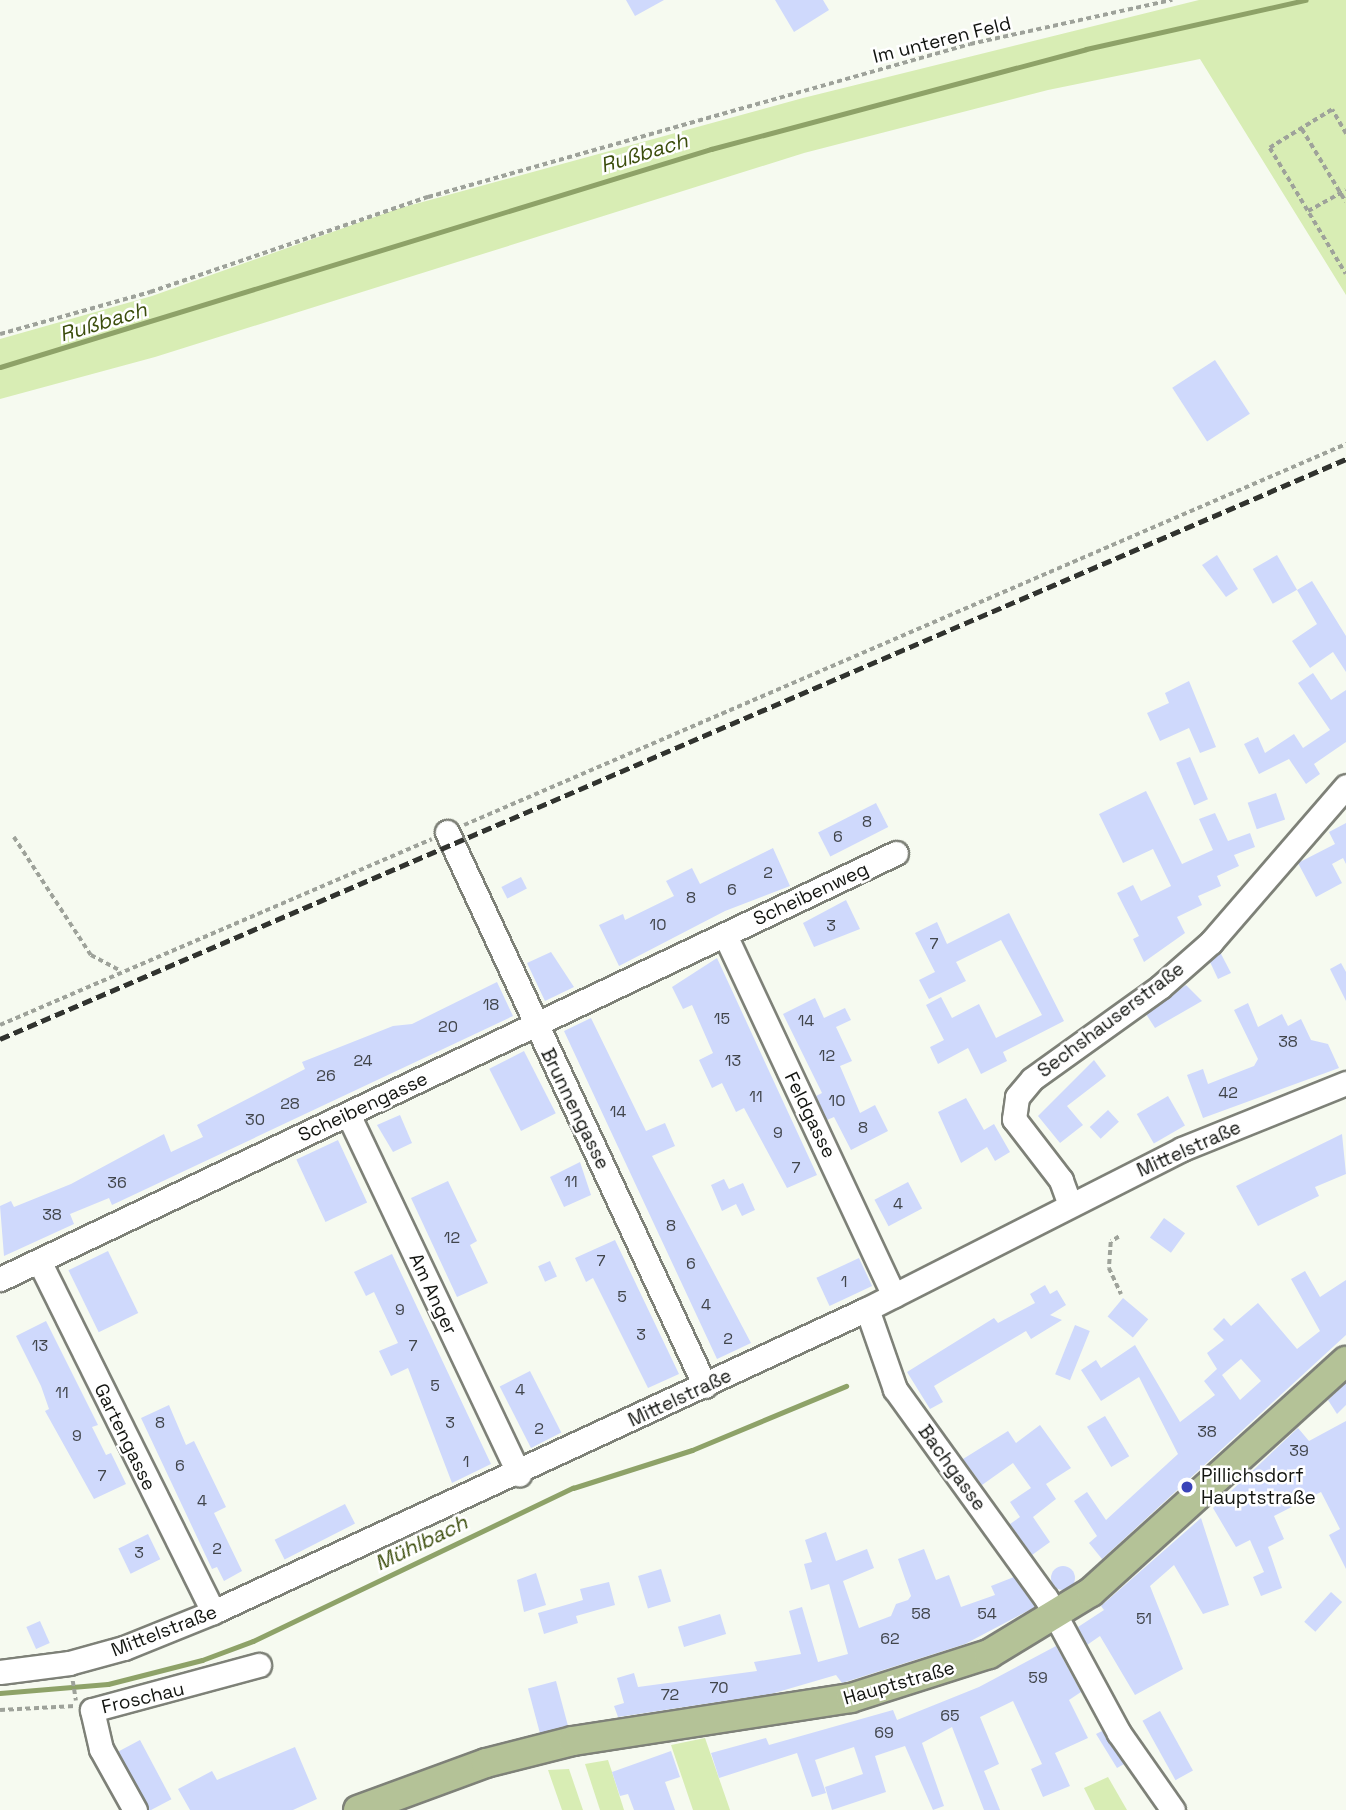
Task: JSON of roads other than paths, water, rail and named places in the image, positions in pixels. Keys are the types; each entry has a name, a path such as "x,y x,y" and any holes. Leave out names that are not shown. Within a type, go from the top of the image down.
{"main road":[{"name":"Hauptstraße","path":"358,1810 486,1763 573,1741 781,1712 905,1684 989,1654 1058,1616 1129,1559 1346,1361"}],"street":[{"name":"Sechshauserstraße","path":"1070,1205 1061,1180 1014,1119 1017,1097 1032,1079 1130,1010 1210,942 1346,786"},
{"name":"Brunnengasse","path":"447,832 705,1386"},
{"name":"Scheibenweg","path":"725,935 896,853"},
{"name":"Scheibengasse","path":"0,1279 725,935"},
{"name":"Feldgasse","path":"725,935 894,1295"},
{"name":"Mittelstraße","path":"0,1672 69,1663 124,1648 213,1612 519,1474 867,1309 1182,1149 1346,1083"},
{"name":"Am Anger","path":"348,1114 519,1474"},
{"name":"Gartengasse","path":"39,1261 213,1612"},
{"name":"Bachgasse","path":"867,1309 895,1389 1058,1616 1119,1733 1173,1810"},
{"name":"Froschau","path":"135,1810 101,1749 92,1710 259,1665"}],"waterway":[{"name":"Rußbach","path":"0,367 711,149 1086,49 1306,0"},
{"name":"Mühlbach","path":"0,1693 108,1684 202,1660 253,1641 573,1488 692,1450 846,1386"}],"railway":[{"path":"0,1039 1346,459"}],"place":[{"name":"Pillichsdorf Hauptstraße","path":"1187,1487"}]}
